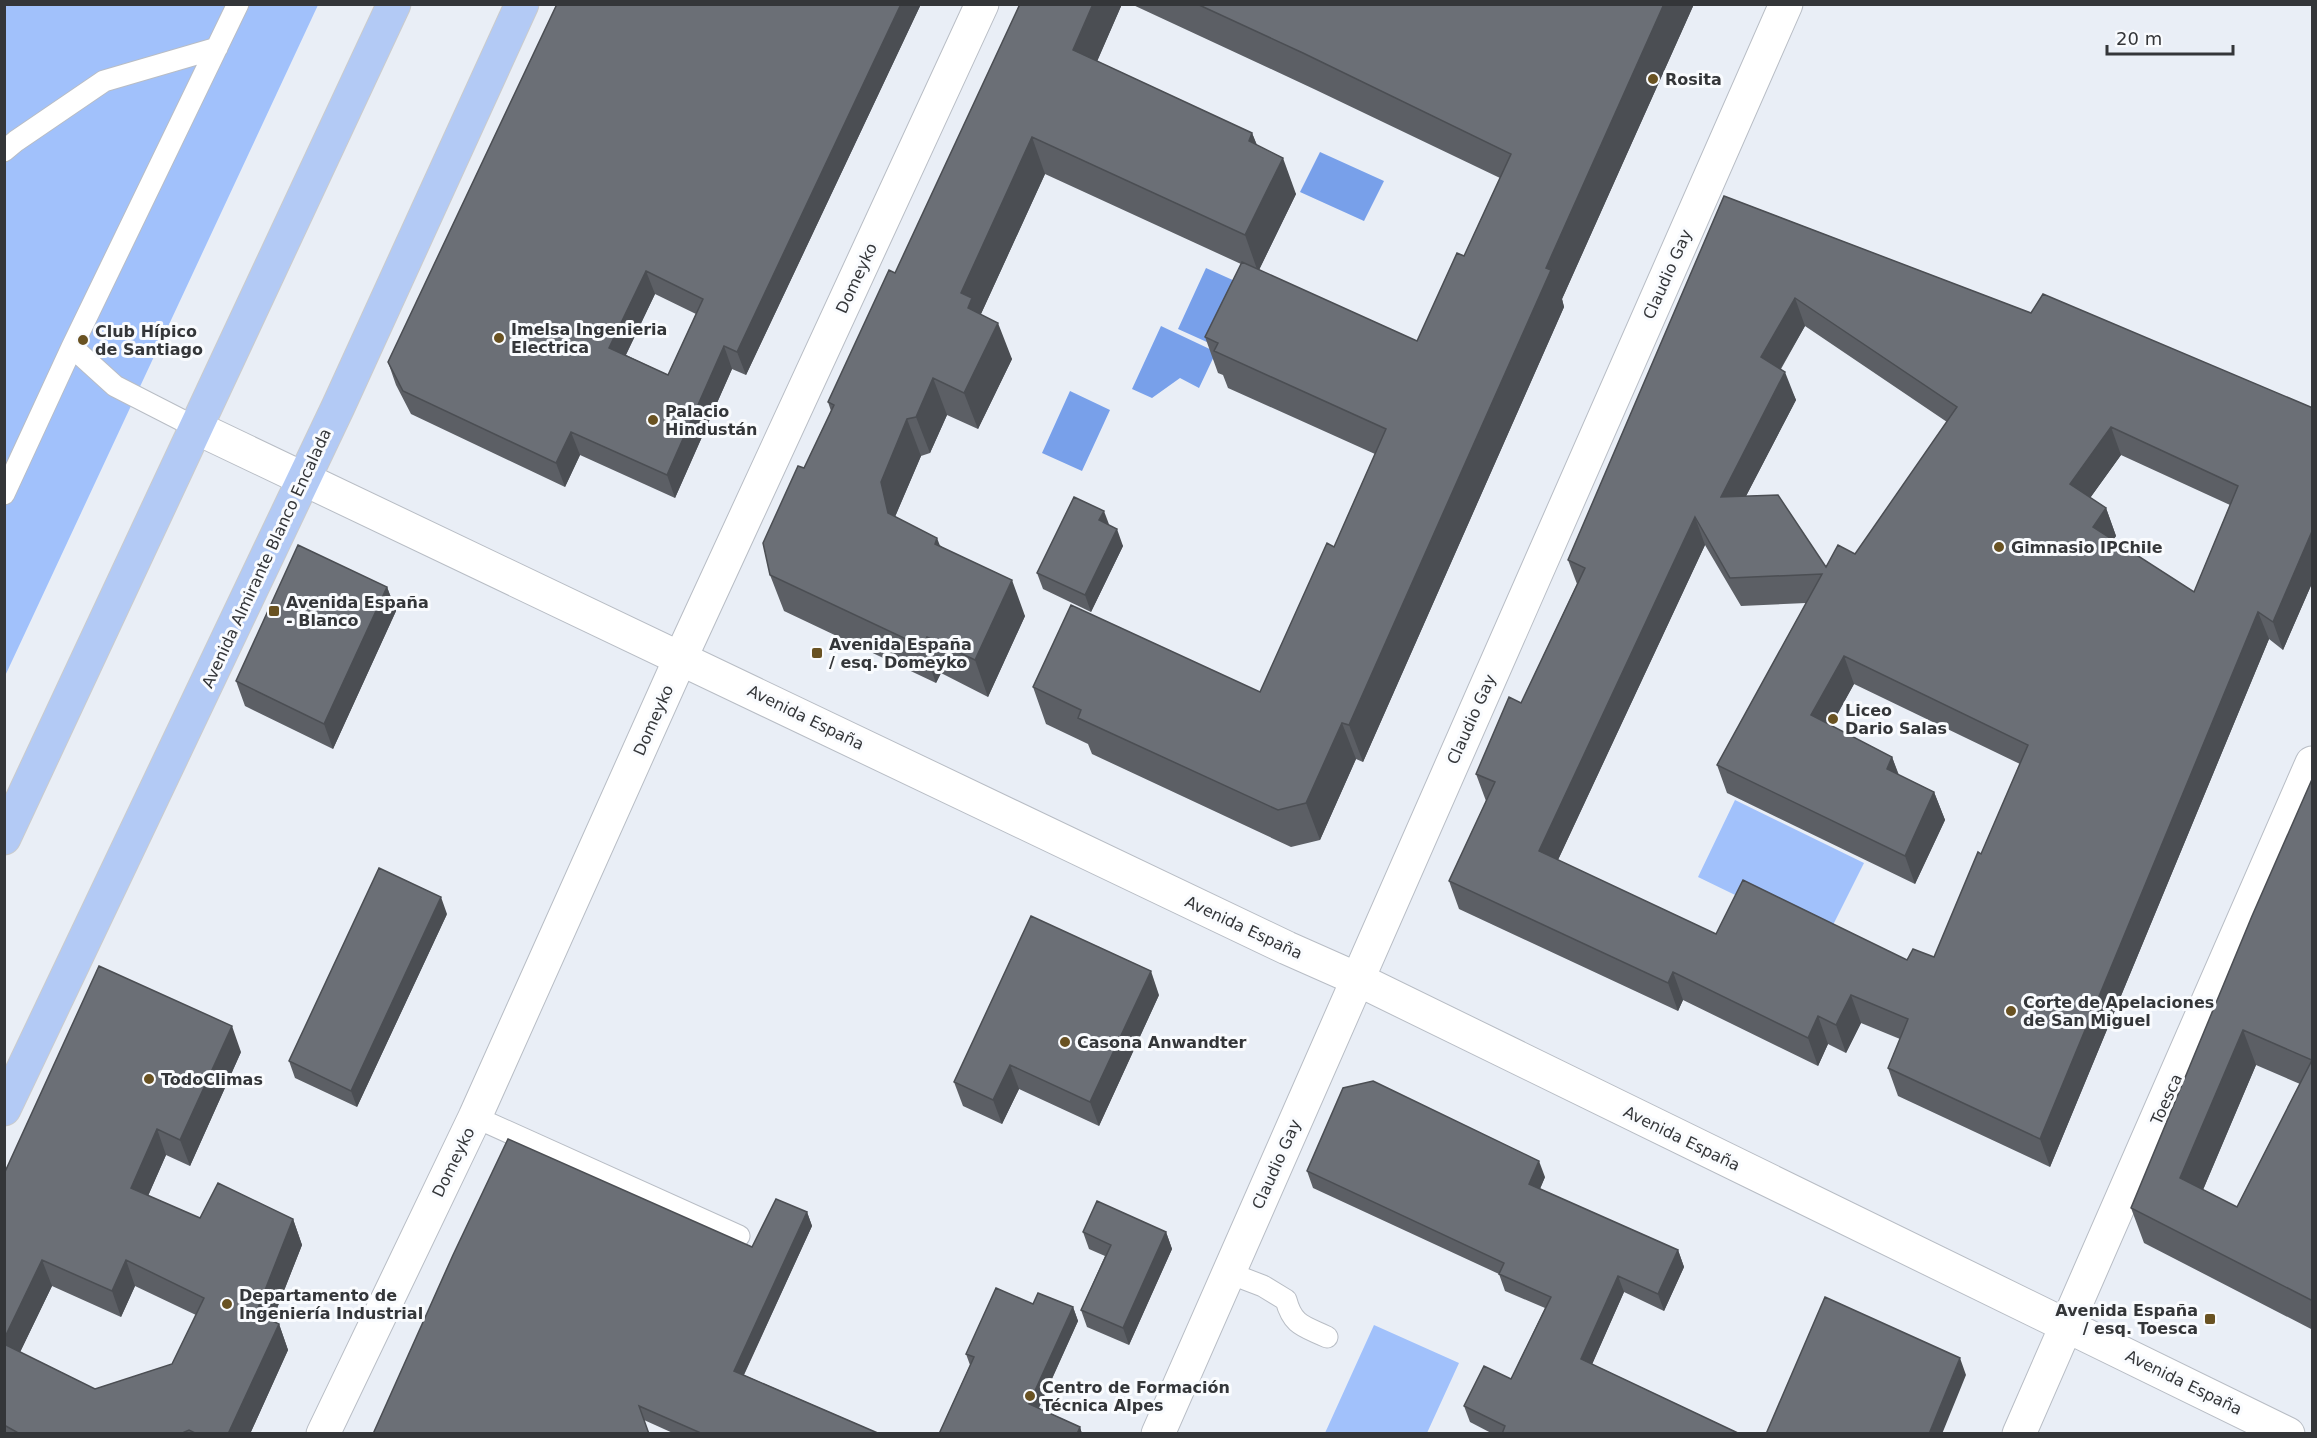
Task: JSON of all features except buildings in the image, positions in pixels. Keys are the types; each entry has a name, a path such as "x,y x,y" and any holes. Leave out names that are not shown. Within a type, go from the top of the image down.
{"main road":[{"path":"4,838 394,4"},
{"name":"Avenida Almirante Blanco Encalada","path":"4,1109 304,479 522,4"}],"street":[{"name":"Domeyko","path":"322,1434 475,1117 681,657 982,4"},
{"name":"Claudio Gay","path":"1158,1434 1786,4"},
{"name":"Avenida España","path":"197,428 1287,948 1357,979 2288,1434"},
{"name":"Toesca","path":"2019,1434 2313,764"}],"lane":[{"path":"4,494 238,4"},
{"path":"4,151 104,81 217,48"},
{"path":"72,348 115,386 197,428"},
{"path":"475,1117 739,1236"},
{"path":"1229,1273 1263,1286 1287,1300 1292,1317 1298,1323 1327,1337"}],"shaded area":[{"name":"Club Hípico de Santiago","path":"5,5 318,5 5,676"},
{"path":"1320,152 1384,181 1364,221 1300,192"},
{"path":"1206,268 1246,286 1218,347 1178,329"},
{"path":"1161,326 1216,352 1199,388 1180,378 1152,398 1132,389"},
{"path":"1070,391 1110,410 1082,471 1042,453"},
{"path":"1735,800 1864,863 1826,939 1698,877"},
{"path":"1374,1325 1459,1363 1427,1433 1325,1433"}],"place":[{"name":"Rosita","path":"1653,79"},
{"name":"Imelsa Ingenieria Electrica","path":"499,338"},
{"name":"Club Hípico de Santiago","path":"83,340"},
{"name":"Palacio Hindustán","path":"653,420"},
{"name":"Gimnasio IPChile","path":"1999,547"},
{"name":"Avenida España - Blanco","path":"274,611"},
{"name":"Avenida España / esq. Domeyko","path":"817,653"},
{"name":"Liceo Dario Salas","path":"1833,719"},
{"name":"Corte de Apelaciones de San Miguel","path":"2011,1011"},
{"name":"Casona Anwandter","path":"1065,1042"},
{"name":"TodoClimas","path":"149,1079"},
{"name":"Departamento de Ingeniería Industrial","path":"227,1304"},
{"name":"Avenida España / esq. Toesca","path":"2210,1319"},
{"name":"Centro de Formación Técnica Alpes","path":"1030,1396"}]}
